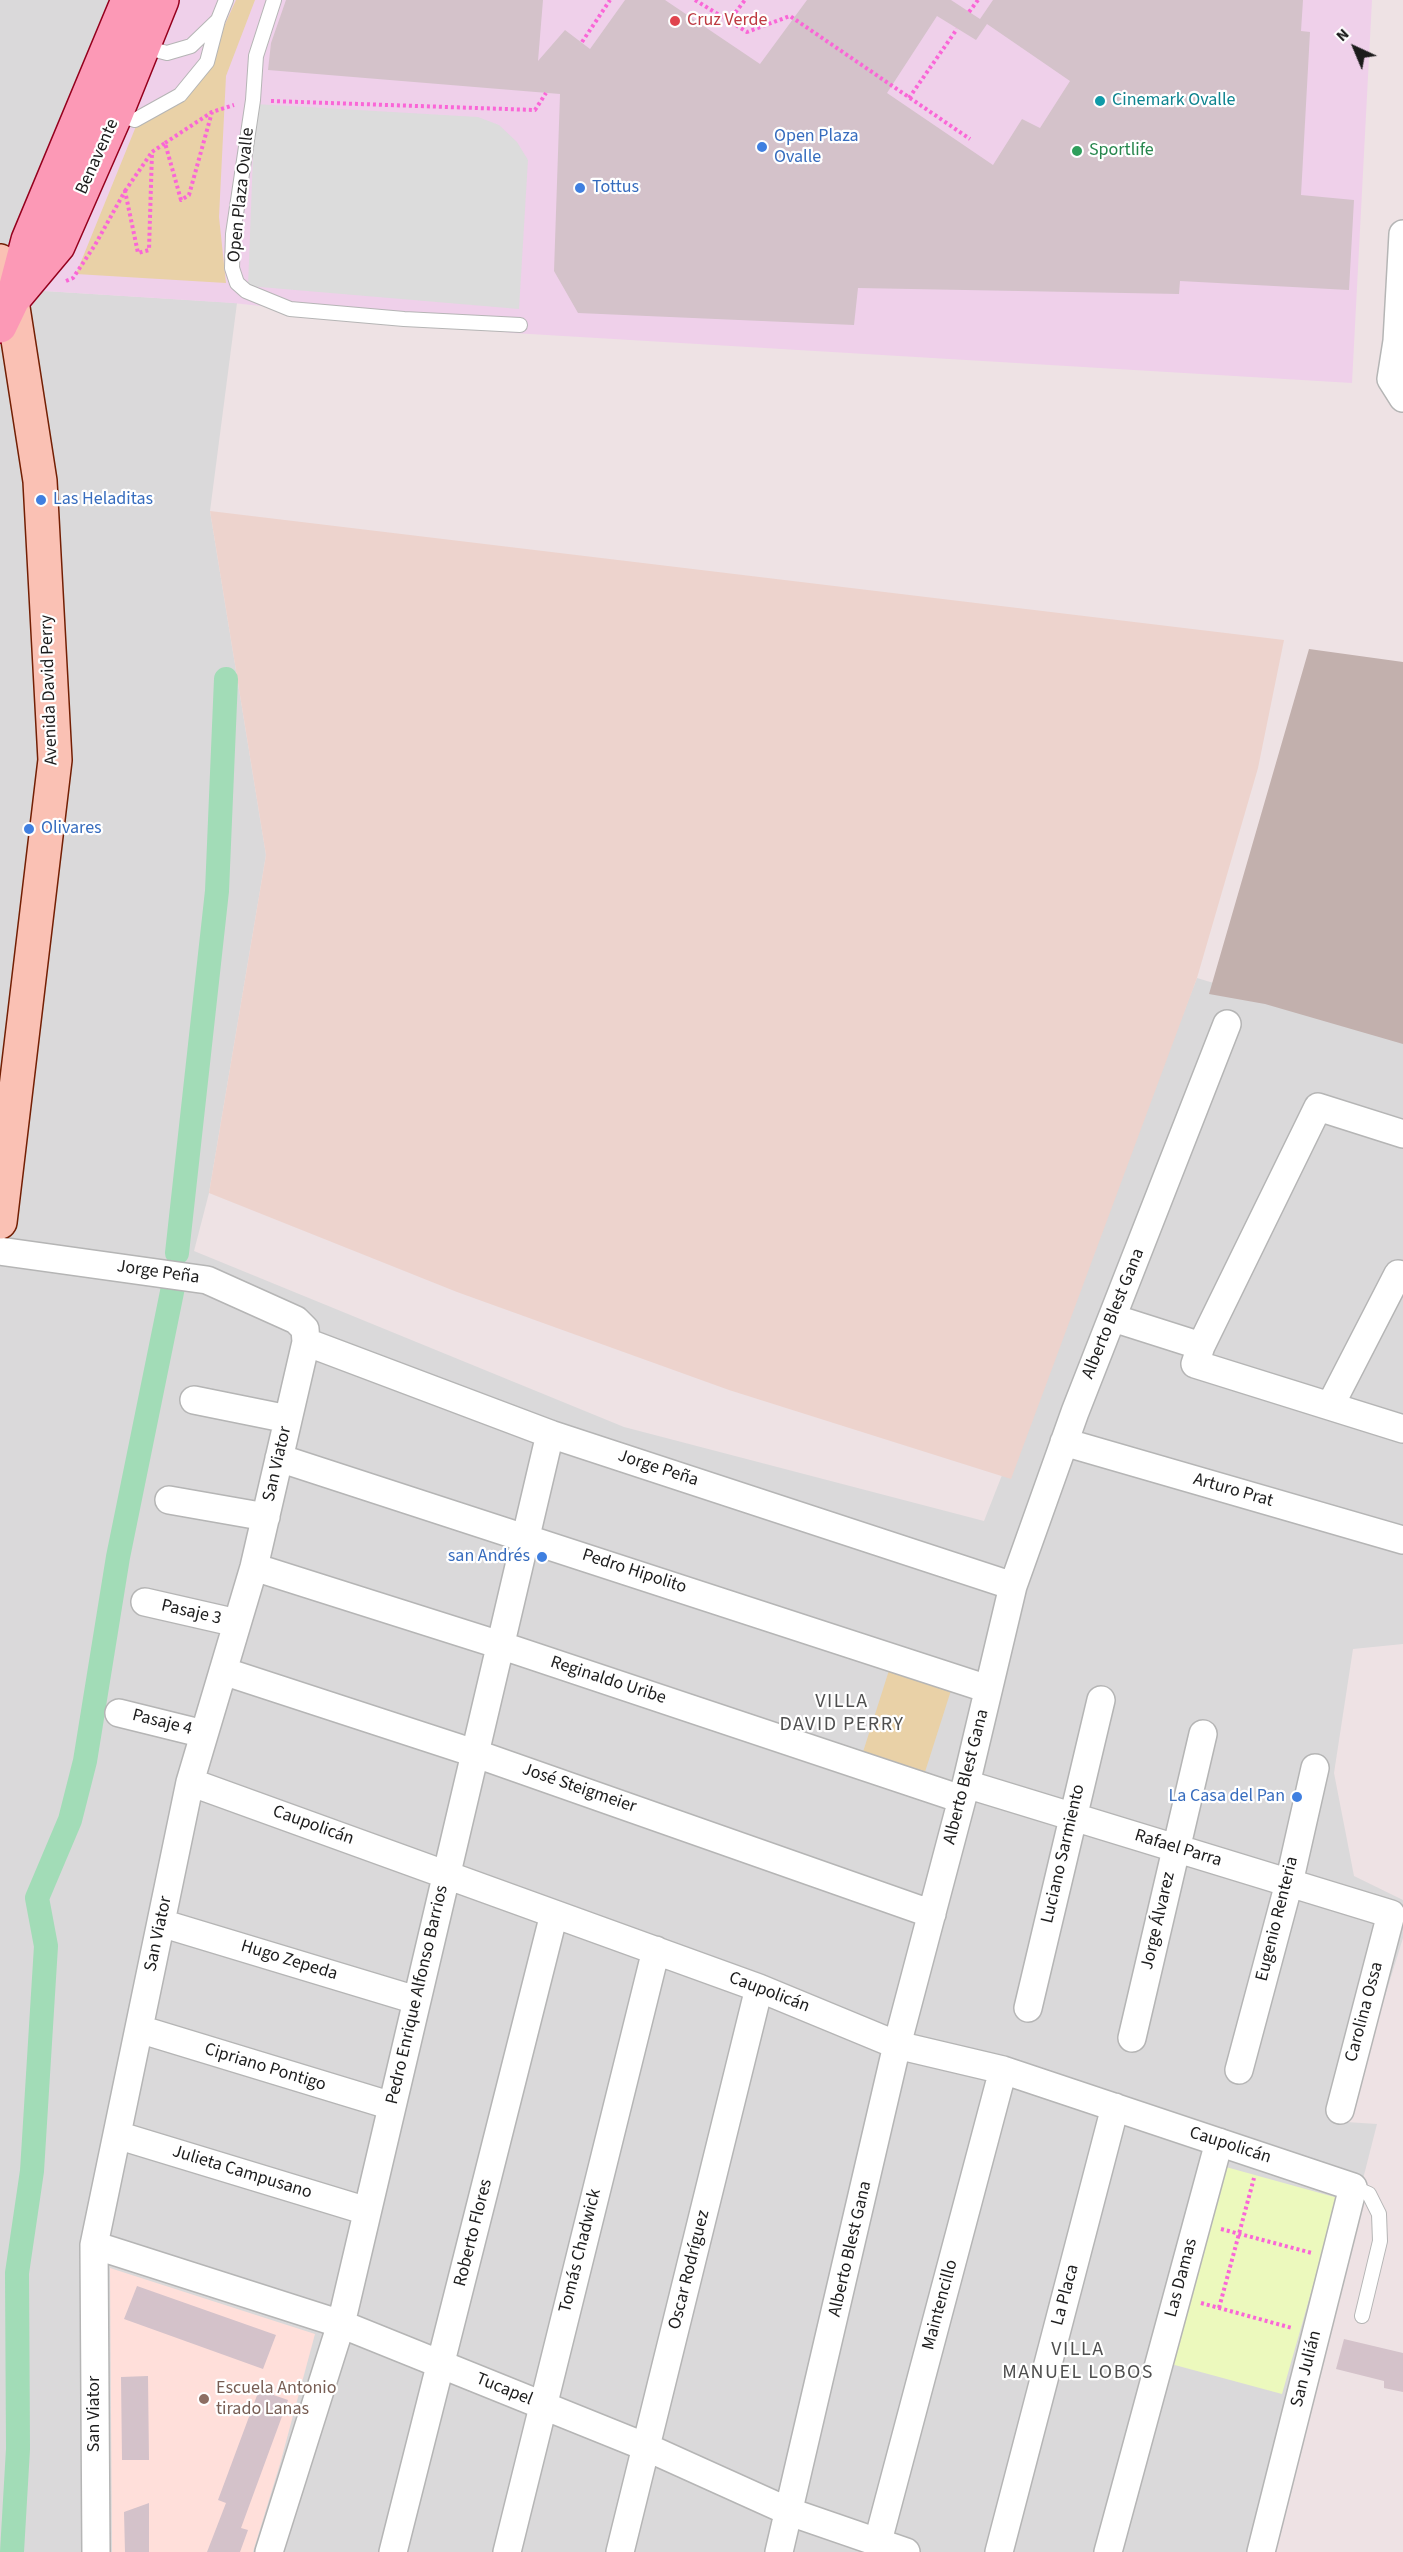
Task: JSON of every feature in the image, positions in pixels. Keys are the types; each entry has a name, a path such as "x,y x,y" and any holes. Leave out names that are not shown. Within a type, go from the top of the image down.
{"main road":[{"name":"Benavente","path":"6,313 28,240 128,0"},
{"name":"Benavente","path":"6,313 58,246 116,114 162,0"},
{"name":"Avenida David Perry","path":"0,261 6,313 40,481 54,760 5,1144 0,1222"}],"street":[{"path":"1397,388 1396,341 1403,234"},
{"name":"Alberto Blest Gana","path":"779,2552 897,2045 932,1914 1013,1586 1064,1442 1227,1024"},
{"path":"1403,1134 1318,1107 1201,1346 1195,1364 1403,1429"},
{"name":"Jorge Peña","path":"0,1251 207,1280 296,1320 306,1335 550,1434 1013,1586"},
{"path":"1330,1406 1398,1274 1403,1275"},
{"path":"1113,1318 1201,1346"},
{"name":"San Viator","path":"96,2552 94,2245 190,1782 254,1567 306,1335"},
{"path":"194,1400 288,1419"},
{"name":"Pedro Enrique Alfonso Barrios","path":"269,2552 341,2324 550,1434"},
{"name":"Arturo Prat","path":"1064,1442 1403,1540"},
{"name":"Pedro Hipolito","path":"279,1458 526,1536 988,1689"},
{"path":"169,1500 266,1517"},
{"name":"Reginaldo Uribe","path":"254,1567 963,1791"},
{"name":"Pasaje 3","path":"145,1602 237,1623"},
{"name":"José Steigmeier","path":"223,1671 474,1753 932,1914"},
{"name":"Luciano Sarmiento","path":"1028,2008 1101,1700"},
{"name":"Pasaje 4","path":"119,1713 204,1734"},
{"name":"Jorge Álvarez","path":"1132,2038 1203,1734"},
{"name":"Eugenio Renteria","path":"1239,2070 1289,1883 1315,1768"},
{"name":"Caupolicán","path":"190,1782 759,1988 897,2045 1003,2070 1353,2187"},
{"name":"Rafael Parra","path":"963,1791 1073,1817 1391,1914"},
{"name":"Roberto Flores","path":"393,2552 554,1914"},
{"name":"Carolina Ossa","path":"1340,2110 1391,1914"},
{"name":"Hugo Zepeda","path":"161,1923 416,2000"},
{"name":"Tomás Chadwick","path":"507,2552 656,1950"},
{"name":"Oscar Rodríguez","path":"620,2552 759,1988"},
{"name":"Cipriano Pontigo","path":"139,2029 392,2106"},
{"name":"Maintencillo","path":"878,2541 1003,2070"},
{"name":"La Placa","path":"999,2552 1115,2107"},
{"name":"Julieta Campusano","path":"117,2135 367,2211"},
{"name":"Las Damas","path":"1108,2552 1219,2142"},
{"name":"San Julián","path":"1261,2552 1353,2187"},
{"name":"Tucapel","path":"94,2245 341,2324 646,2447 790,2512 906,2552"}],"lane":[{"path":"116,114 135,120 180,95 207,62 226,0"},
{"name":"Open Plaza Ovalle","path":"274,0 256,57 253,100 233,234 232,268 237,283 246,291 290,309 404,319 520,325"},
{"path":"144,47 167,53 191,46 218,20"},
{"path":"1353,2187 1369,2194 1376,2205 1380,2220 1380,2241 1362,2316"}],"path":[{"path":"582,42 610,0"},
{"path":"695,0 747,32 790,15 970,139"},
{"path":"728,22 745,0"},
{"path":"969,12 978,0"},
{"path":"909,98 957,29"},
{"path":"165,142 212,112"},
{"path":"125,191 152,152"},
{"path":"1219,2308 1260,2156"},
{"path":"1197,2223 1335,2259"},
{"path":"1177,2296 1316,2334"}],"shaded area":[{"path":"0,0 145,0 29,290 237,303 210,511 266,855 209,1193 194,1251 624,1427 984,1521 1197,978 1403,1040 1403,1644 1353,1649 1334,1773 1354,1876 1403,1900 1403,1938 1346,2122 1377,2124 1268,2552 0,2552"},
{"path":"145,0 1372,0 1352,383 513,333 233,303 29,290"},
{"path":"236,0 255,0 226,76 219,217 226,283 76,274 143,109 197,86"},
{"path":"255,104 478,117 499,125 517,142 528,160 519,309 248,286"},
{"path":"210,511 1284,640 1258,768 1197,978 1011,1479 729,1390 457,1292 209,1193 266,855"},
{"path":"1309,649 1403,662 1403,1044 1265,1004 1209,994"},
{"path":"891,1664 953,1684 925,1772 863,1752"},
{"name":"Escuela Antonio tirado Lanas","path":"110,2268 315,2334 280,2464 253,2552 112,2552"}],"green space":[{"path":"1226,2167 1338,2198 1282,2394 1171,2364"}],"building":[{"name":"Open Plaza Ovalle","path":"286,0 543,0 538,61 565,30 590,49 625,0 665,0 760,64 807,0 951,0 980,19 993,0 1303,0 1301,31 1310,32 1301,195 1354,200 1349,290 1180,281 1179,294 858,288 854,325 578,313 554,271 560,94 268,70 271,43","holes":["937,16 976,40 987,24 1070,81 1040,128 1022,119 993,165 887,93"]},
{"path":"137,2286 276,2335 263,2369 124,2319"},
{"path":"1344,2339 1403,2353 1403,2392 1384,2388 1384,2381 1336,2369"},
{"path":"148,2376 149,2460 122,2460 121,2377"},
{"path":"259,2390 288,2400 241,2528 248,2530 240,2552 207,2552 226,2503 218,2500"},
{"path":"149,2503 149,2552 125,2552 124,2512"}],"waterway":[{"path":"177,1253 217,891 226,679"},
{"path":"12,2552 18,2449 17,2273 32,2171 46,1946 37,1898 70,1820 85,1761 118,1557 173,1287"}],"place":[{"name":"Cruz Verde","path":"675,21"},
{"name":"Cinemark Ovalle","path":"1100,101"},
{"name":"Open Plaza Ovalle","path":"762,147"},
{"name":"Sportlife","path":"1077,151"},
{"name":"Tottus","path":"580,188"},
{"name":"Las Heladitas","path":"41,500"},
{"name":"Olivares","path":"29,829"},
{"name":"san Andrés","path":"542,1557"},
{"name":"La Casa del Pan","path":"1297,1797"},
{"name":"Escuela Antonio tirado Lanas","path":"204,2399"}],"district":[{"name":"VILLA DAVID PERRY","path":"842,1714"},
{"name":"VILLA MANUEL LOBOS","path":"1078,2362"}]}
